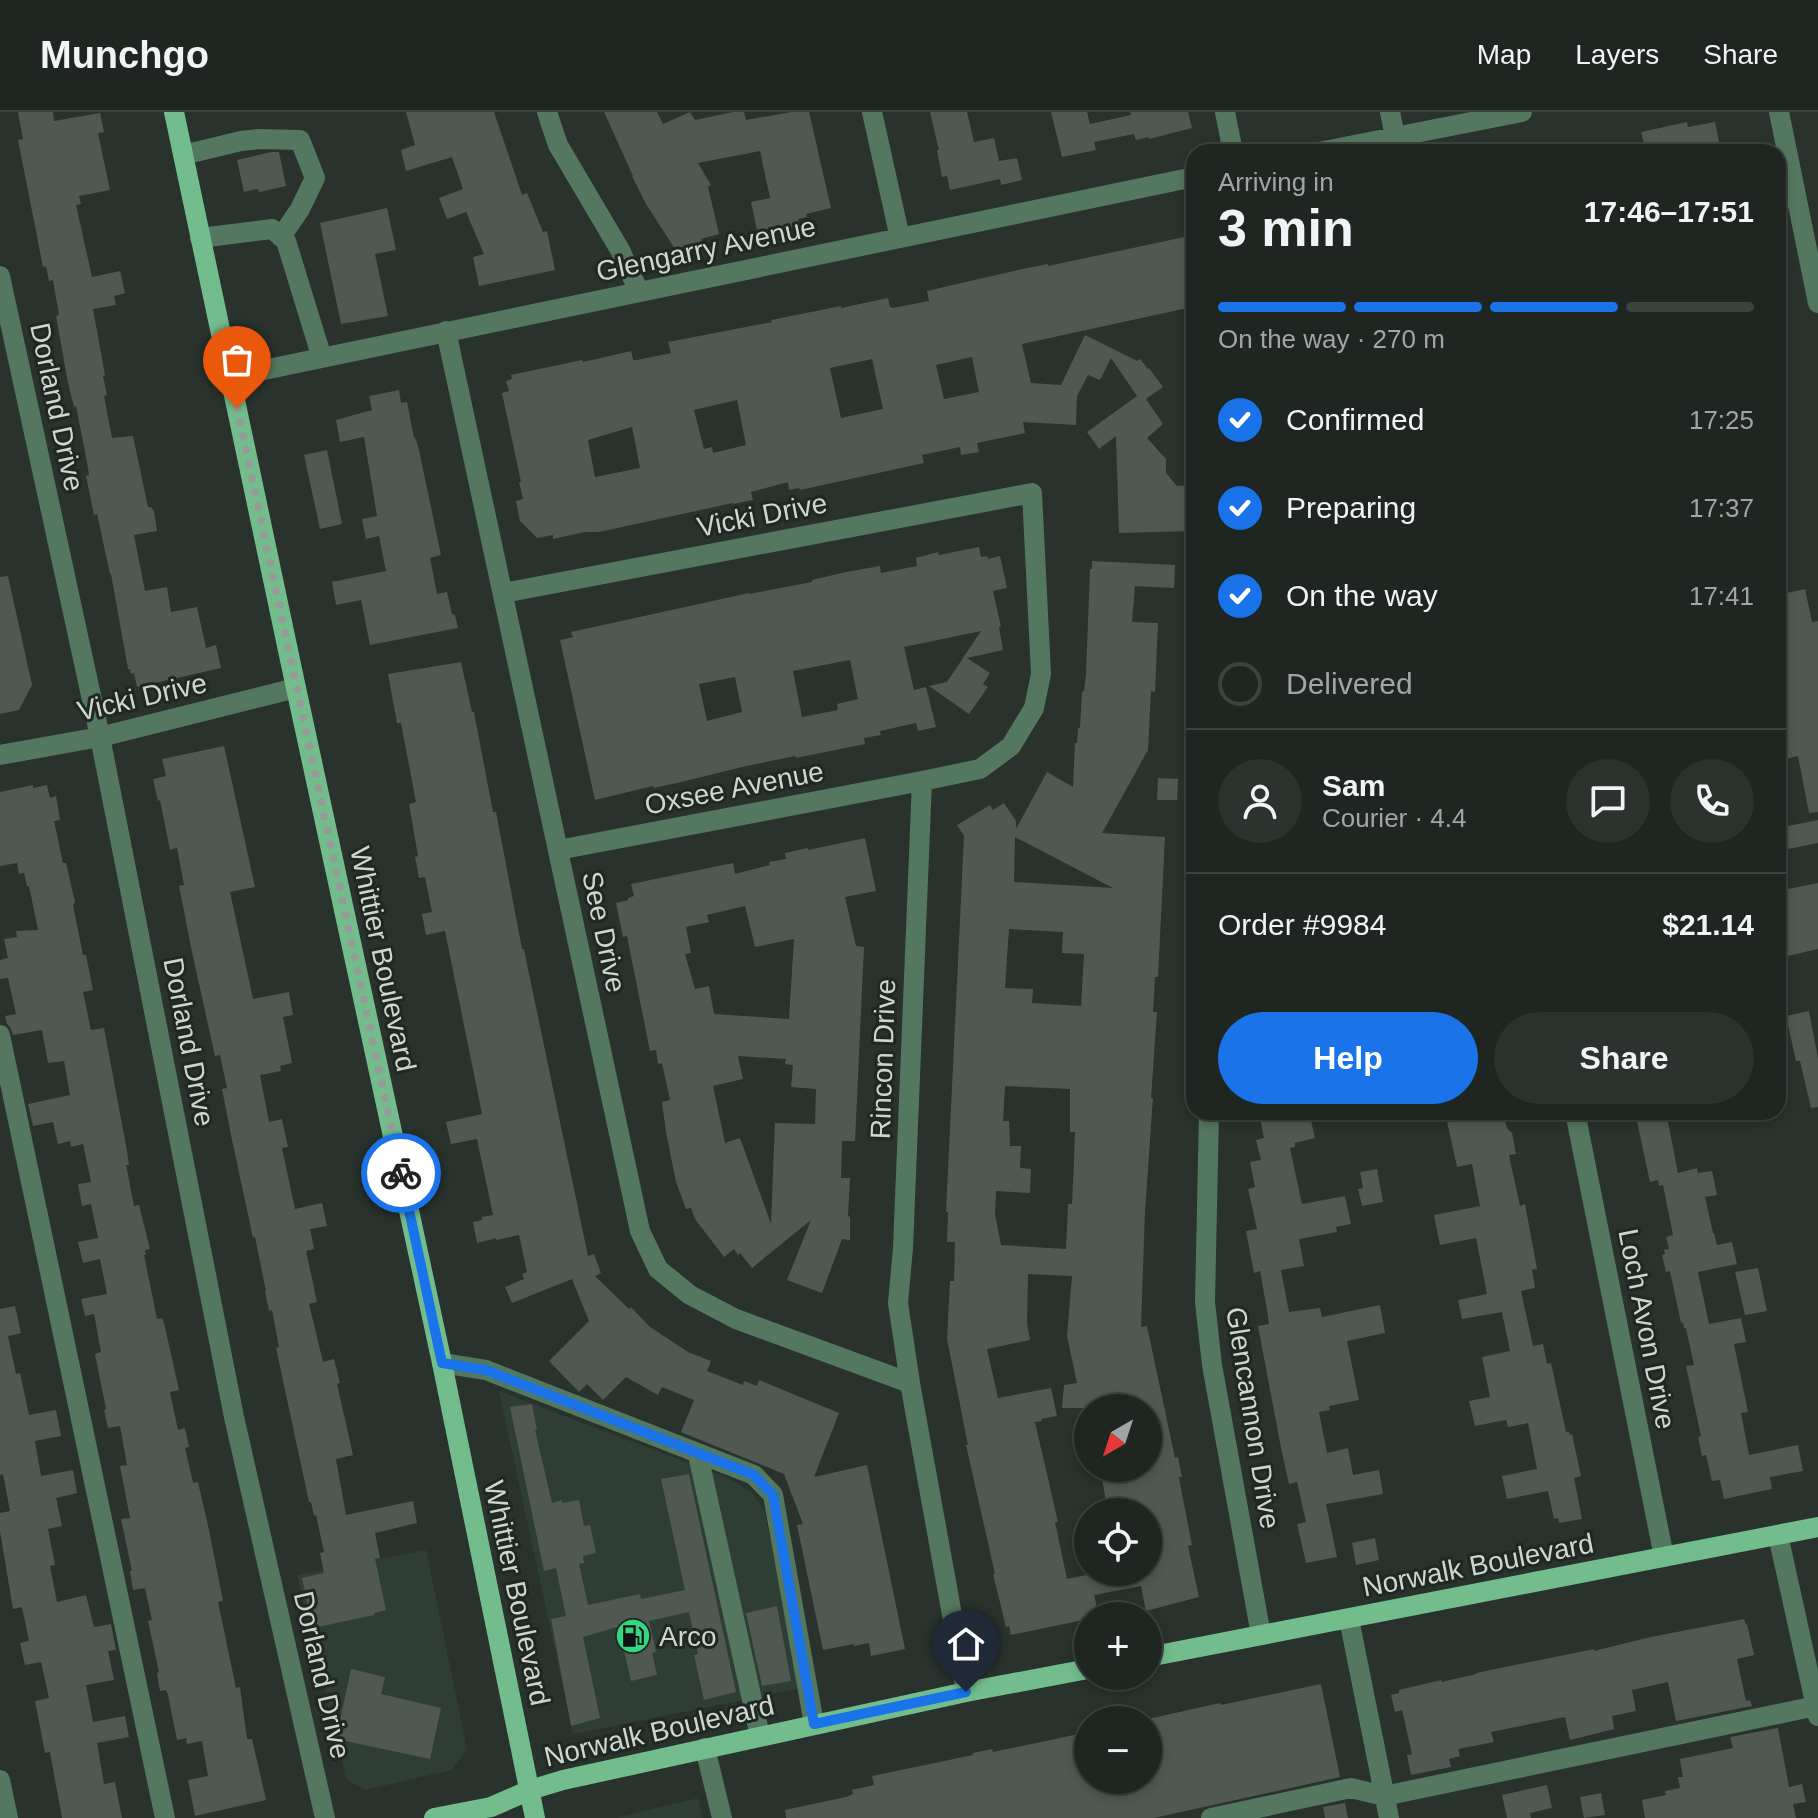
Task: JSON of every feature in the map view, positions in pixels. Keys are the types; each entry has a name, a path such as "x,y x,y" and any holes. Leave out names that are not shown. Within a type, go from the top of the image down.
{"main road":[{"name":"Whittier Boulevard","path":"174,112 442,1363 535,1818"},
{"name":"Norwalk Boulevard","path":"1162,1654 1818,1527"},
{"name":"Norwalk Boulevard","path":"434,1818 491,1807 563,1780 814,1724 1074,1672"}],"street":[{"path":"547,112 558,145 620,250 639,292"},
{"path":"872,112 900,238"},
{"path":"1225,112 1231,144"},
{"path":"1390,112 1383,144 1522,112"},
{"path":"1779,112 1786,144"},
{"path":"183,155 241,141 300,140 315,178 300,209 281,237"},
{"path":"1786,146 1818,303"},
{"name":"Glengarry Avenue","path":"230,377 1186,179"},
{"path":"200,238 272,229 286,241 322,358"},
{"name":"Dorland Drive","path":"0,276 100,737 234,1417 325,1818"},
{"name":"See Drive","path":"446,331 640,1231 658,1269 690,1295 736,1319 910,1383"},
{"name":"Vicki Drive","path":"503,593 1032,493 1041,674 1034,708 1011,746 980,769 922,781"},
{"name":"Vicki Drive","path":"0,755 100,737 296,688"},
{"name":"Oxsee Avenue","path":"558,850 922,781"},
{"name":"Rincon Drive","path":"922,781 903,1248 898,1303 966,1692"},
{"path":"0,1035 165,1818"},
{"name":"Glencannon Drive","path":"1209,1120 1205,1302 1212,1365 1261,1635"},
{"name":"Loch Avon Drive","path":"1577,1120 1664,1557"},
{"path":"442,1363 486,1370 754,1475 773,1495 814,1724"},
{"path":"698,1455 760,1736"},
{"path":"1211,1818 1351,1788 1384,1796 1817,1711 1778,1535"},
{"path":"1349,1619 1389,1818"},
{"path":"705,1748 722,1818"},
{"path":"0,1780 8,1818"}],"shaded area":[{"path":"499,1391 728,1478 751,1492 764,1509 802,1688 573,1734"},
{"path":"426,1550 467,1748 452,1770 365,1790 346,1779 297,1575"},
{"path":"698,1798 702,1818 615,1818"}],"building":[{"path":"18,112 53,112 54,121 100,113 104,132 98,133 110,190 79,196 81,204 76,205 92,277 120,271 125,293 114,296 116,305 93,309 112,438 133,436 148,507 154,511 157,531 134,535 145,591 167,587 171,612 197,607 206,648 216,645 221,668 137,687 134,673 131,674 128,669 111,574 86,476 89,475 76,406 68,383 53,280 49,281 46,266 43,267 18,140 23,139"},
{"path":"406,112 494,112 522,195 527,193 543,232 547,231 555,270 479,286 473,257 484,254 466,212 447,219 439,198 463,189 452,157 406,171 401,150 415,145"},
{"path":"604,112 657,112 663,124 690,112 695,120 744,112 746,120 809,112 831,208 806,214 807,217 798,219 800,226 758,235 751,202 770,198 760,151 698,163 711,185 708,187 719,234 701,239 702,243 675,249 646,204"},
{"path":"930,112 967,112 974,142 994,138 999,161 1017,158 1022,180 1001,185 1000,179 950,190 947,176 942,177"},
{"path":"1051,112 1087,112 1090,124 1131,115 1130,112 1188,112 1192,128 1149,139 1136,140 1134,134 1094,142 1096,150 1062,157"},
{"path":"1687,122 1688,127 1715,122 1719,144 1644,144 1641,132"},
{"path":"279,152 286,186 244,192 237,160"},
{"path":"387,208 396,250 375,254 388,316 341,324 320,223"},
{"path":"1186,237 1186,308 1022,344 1031,383 1061,385 1085,335 1137,361 1140,359 1149,368 1163,387 1146,399 1163,424 1147,438 1166,459 1166,473 1177,486 1186,485 1186,531 1119,533 1116,436 1099,449 1087,432 1137,396 1111,358 1100,380 1088,375 1077,396 1076,425 1023,422 1025,433 977,443 979,452 961,455 960,447 922,455 924,463 800,490 789,490 788,482 751,492 753,500 553,539 553,535 537,538 520,521 516,501 523,499 521,482 502,393 509,391 506,381 512,379 511,375 631,351 633,360 671,353 668,342 841,306 888,298 893,308 929,301 927,291","holes":["972,357 979,392 944,399 936,365","872,359 883,409 841,418 830,368","737,400 746,445 713,453 712,447 704,449 694,410","632,427 640,468 595,477 588,440"]},
{"path":"399,390 401,403 407,402 441,555 430,558 437,594 447,592 458,628 370,645 361,600 336,605 332,582 386,571 379,536 366,539 362,519 377,516 364,437 340,442 336,420 372,410 369,396"},
{"path":"327,450 342,524 320,529 304,455"},
{"path":"979,547 981,557 1000,556 1007,588 993,591 1003,650 967,658 990,673 983,684 988,687 969,714 929,686 947,682 981,631 904,647 914,690 926,687 936,727 918,731 916,723 880,731 881,735 864,738 865,744 795,756 595,800 560,640 573,637 571,632 812,582 846,572 880,566 881,573 917,566 916,558 938,552 939,555","holes":["850,660 858,699 837,704 838,710 802,717 793,671","735,677 742,712 707,721 699,684"]},
{"path":"1092,561 1175,565 1174,588 1135,586 1132,622 1158,623 1155,692 1151,691 1148,750 1102,833 1165,837 1158,977 1155,977 1153,1012 1157,1012 1141,1327 1147,1326 1161,1394 1074,1394 1074,1408 1062,1408 1064,1385 1077,1383 1067,1336 1072,1276 1028,1274 1027,1324 1030,1340 987,1349 998,1398 1051,1388 1057,1416 1035,1422 1058,1522 1055,1522 1067,1579 1074,1578 1074,1586 1141,1586 1094,1595 1096,1602 1074,1602 1074,1622 1011,1635 1009,1626 1006,1627 993,1574 947,1339 955,1242 947,1242 946,1212 964,836 957,825 990,805 993,810 1004,803 1016,821 1016,829 1047,772 1073,787 1075,743 1080,728 1086,674","holes":["1015,837 1113,888 1014,882","1009,929 1063,932 1062,953 1084,954 1081,1006 1032,1003 1033,989 1005,988","1005,1086 1070,1089 1070,1132 1075,1132 1072,1204 1068,1204 1066,1249 1001,1245 995,1214 996,1191 1030,1193 1031,1169 1020,1168 1021,1146 1010,1146 1009,1121 1003,1121"]},
{"path":"8,576 32,685 19,710 0,714 0,577"},
{"path":"1805,589 1812,622 1818,621 1818,812 1809,813 1798,756 1786,759 1786,593"},
{"path":"461,662 493,812 496,812 588,1256 594,1254 601,1273 595,1276 650,1327 688,1352 711,1361 707,1371 743,1385 744,1381 757,1386 759,1380 839,1413 814,1477 867,1465 905,1649 871,1656 869,1643 823,1650 797,1525 803,1524 784,1474 681,1432 694,1400 662,1387 658,1395 626,1377 603,1400 587,1384 579,1392 549,1361 589,1321 572,1279 512,1303 505,1287 524,1279 522,1274 527,1272 519,1235 477,1243 473,1222 493,1215 477,1139 451,1144 446,1122 482,1114 445,931 426,935 422,914 432,912 425,877 419,878 415,857 418,856 409,804 416,802 388,674"},
{"path":"224,746 255,887 230,892 253,999 289,992 293,1015 283,1017 292,1063 280,1066 281,1071 260,1075 269,1122 282,1119 288,1147 282,1148 295,1209 322,1203 327,1226 310,1229 314,1249 306,1251 317,1302 309,1304 323,1362 334,1359 353,1455 336,1459 346,1515 413,1501 417,1523 375,1533 380,1558 375,1559 386,1610 313,1628 302,1578 324,1573 320,1553 324,1552 316,1515 309,1502 276,1348 279,1347 272,1310 269,1311 231,1135 222,1089 227,1088 220,1055 215,1056 192,952 179,886 184,885 177,848 170,850 153,779 166,776 162,759"},
{"path":"1158,778 1178,779 1177,800 1157,800"},
{"path":"33,785 33,788 47,785 50,798 56,796 60,820 54,821 93,990 83,992 91,1030 104,1028 134,1206 139,1205 150,1249 145,1250 144,1255 157,1319 162,1318 164,1323 179,1390 170,1392 178,1430 185,1428 189,1447 185,1448 193,1483 198,1482 223,1601 218,1602 236,1688 240,1687 247,1739 252,1739 266,1800 195,1816 188,1780 208,1776 202,1741 187,1744 186,1738 177,1740 168,1695 166,1690 160,1691 145,1588 133,1590 121,1519 130,1518 120,1466 127,1465 120,1426 108,1428 95,1354 101,1352 94,1314 85,1316 81,1299 107,1294 100,1259 83,1263 78,1242 98,1238 91,1204 82,1206 78,1184 91,1182 83,1144 71,1147 70,1141 58,1144 53,1122 33,1126 28,1104 70,1095 64,1061 48,1063 42,1030 13,1035 5,1016 16,1014 8,978 0,979 0,960 8,958 4,939 17,937 16,931 38,930 24,873 19,874 17,863 0,866 0,792"},
{"path":"1818,820 1818,843 1786,849 1786,826"},
{"path":"865,838 876,891 845,897 856,946 864,947 855,1141 842,1141 841,1178 850,1178 850,1240 842,1239 822,1293 787,1280 811,1220 752,1268 734,1249 724,1257 695,1219 691,1208 686,1209 676,1182 666,1132 662,1102 670,1100 662,1063 658,1064 656,1050 650,1051 627,936 623,937 616,903 634,896 631,884 733,863 735,874 786,859 785,853","holes":["745,906 755,947 794,939 789,1019 714,1014 709,986 695,989 685,954 691,953 686,927 709,922 707,915","738,1056 786,1059 785,1064 793,1065 791,1087 816,1089 815,1124 775,1123 771,1224 740,1138 725,1143 713,1086 743,1079"]},
{"path":"1818,883 1818,949 1786,956 1786,889"},
{"path":"1809,1011 1818,1058 1818,1107 1811,1108 1786,1016"},
{"path":"1261,1120 1311,1120 1315,1138 1295,1143 1295,1147 1290,1148 1302,1204 1345,1196 1351,1224 1336,1227 1337,1232 1299,1239 1304,1266 1281,1270 1289,1312 1320,1308 1322,1317 1380,1305 1385,1333 1347,1341 1359,1400 1329,1406 1330,1410 1319,1412 1327,1453 1348,1448 1353,1475 1379,1470 1383,1494 1326,1504 1337,1557 1306,1563 1297,1524 1306,1522 1297,1482 1289,1484 1281,1448 1258,1326 1269,1324 1267,1310 1260,1271 1254,1273 1246,1231 1257,1229 1248,1189 1255,1187 1250,1162 1261,1160 1256,1140 1264,1138"},
{"path":"1447,1120 1505,1121 1512,1133 1516,1154 1509,1155 1520,1206 1525,1204 1537,1269 1532,1270 1535,1288 1521,1291 1533,1346 1543,1344 1547,1364 1551,1363 1566,1432 1572,1434 1581,1476 1574,1478 1582,1519 1559,1523 1558,1518 1554,1519 1548,1491 1507,1499 1502,1476 1537,1469 1528,1423 1508,1427 1506,1420 1475,1426 1469,1401 1490,1397 1482,1357 1510,1351 1502,1312 1462,1319 1458,1300 1487,1294 1476,1238 1440,1245 1434,1215 1480,1206 1472,1164 1457,1167"},
{"path":"1637,1120 1668,1120 1678,1173 1697,1168 1698,1173 1712,1171 1717,1195 1705,1197 1713,1233 1717,1245 1732,1242 1737,1264 1698,1272 1709,1324 1741,1318 1746,1342 1734,1344 1748,1412 1741,1413 1749,1455 1798,1445 1803,1471 1770,1477 1772,1489 1724,1499 1720,1480 1712,1481 1706,1455 1702,1456 1698,1437 1701,1436 1686,1366 1694,1365 1670,1271 1666,1272 1662,1255 1665,1254 1664,1250 1669,1249 1666,1237 1673,1235 1663,1185 1659,1186 1658,1180 1650,1182"},
{"path":"1377,1169 1383,1202 1362,1206 1358,1189 1363,1188 1360,1172"},
{"path":"1758,1268 1767,1311 1745,1315 1735,1272"},
{"path":"15,1306 21,1333 8,1336 29,1415 56,1410 61,1436 35,1441 41,1476 73,1470 77,1493 56,1498 62,1526 48,1529 55,1565 50,1566 57,1602 86,1595 94,1627 111,1624 116,1650 108,1651 114,1680 86,1685 93,1722 125,1716 129,1737 97,1743 104,1784 115,1782 122,1818 62,1818 50,1752 45,1753 35,1701 49,1698 41,1662 25,1665 20,1643 29,1641 22,1607 13,1609 0,1531 0,1513 10,1511 3,1474 0,1475 0,1309"},
{"path":"1162,1397 1182,1477 1179,1477 1192,1545 1188,1546 1199,1597 1162,1607 1162,1602 1144,1602 1141,1586 1162,1586 1162,1498 1105,1498 1103,1482 1162,1482"},
{"path":"532,1404 552,1503 579,1500 584,1526 590,1525 596,1553 583,1556 584,1563 579,1564 588,1605 640,1594 641,1599 685,1590 661,1479 689,1474 736,1692 704,1700 689,1612 649,1621 657,1675 631,1681 617,1627 583,1637 600,1718 571,1726 551,1619 566,1616 556,1568 544,1571 510,1407"},
{"path":"1375,1538 1379,1560 1356,1565 1352,1543"},
{"path":"777,1606 791,1681 762,1686 746,1613"},
{"path":"1744,1619 1754,1655 1737,1659 1746,1701 1750,1700 1752,1706 1676,1721 1668,1682 1632,1690 1636,1711 1612,1716 1614,1729 1570,1740 1565,1717 1491,1732 1494,1742 1458,1749 1460,1756 1449,1759 1451,1767 1411,1775 1407,1755 1412,1754 1402,1710 1395,1712 1391,1695 1399,1693 1399,1690"},
{"path":"351,1669 385,1677 381,1694 441,1708 430,1759 336,1739"},
{"path":"1321,1684 1340,1777 1154,1818 786,1818 785,1810 846,1797 853,1794 852,1790 874,1785 872,1776 992,1749 993,1752 1074,1735 1074,1794 1162,1794 1162,1716"},
{"path":"1778,1728 1789,1787 1802,1784 1806,1802 1793,1804 1796,1818 1645,1818 1642,1800 1666,1795 1665,1791 1680,1788 1678,1777 1683,1777 1680,1759 1733,1748 1730,1737"},
{"path":"1547,1785 1552,1808 1530,1813 1531,1818 1507,1818 1502,1795"},
{"path":"1601,1793 1605,1815 1584,1818 1580,1797"},
{"path":"1345,1803 1348,1818 1325,1818 1323,1807"}],"way so far":[{"path":"237,408 401,1173"}],"place":[{"name":"Arco","path":"633,1636"}],"route":[{"path":"401,1173 442,1363 486,1370 754,1475 773,1495 814,1724 966,1692"}]}
